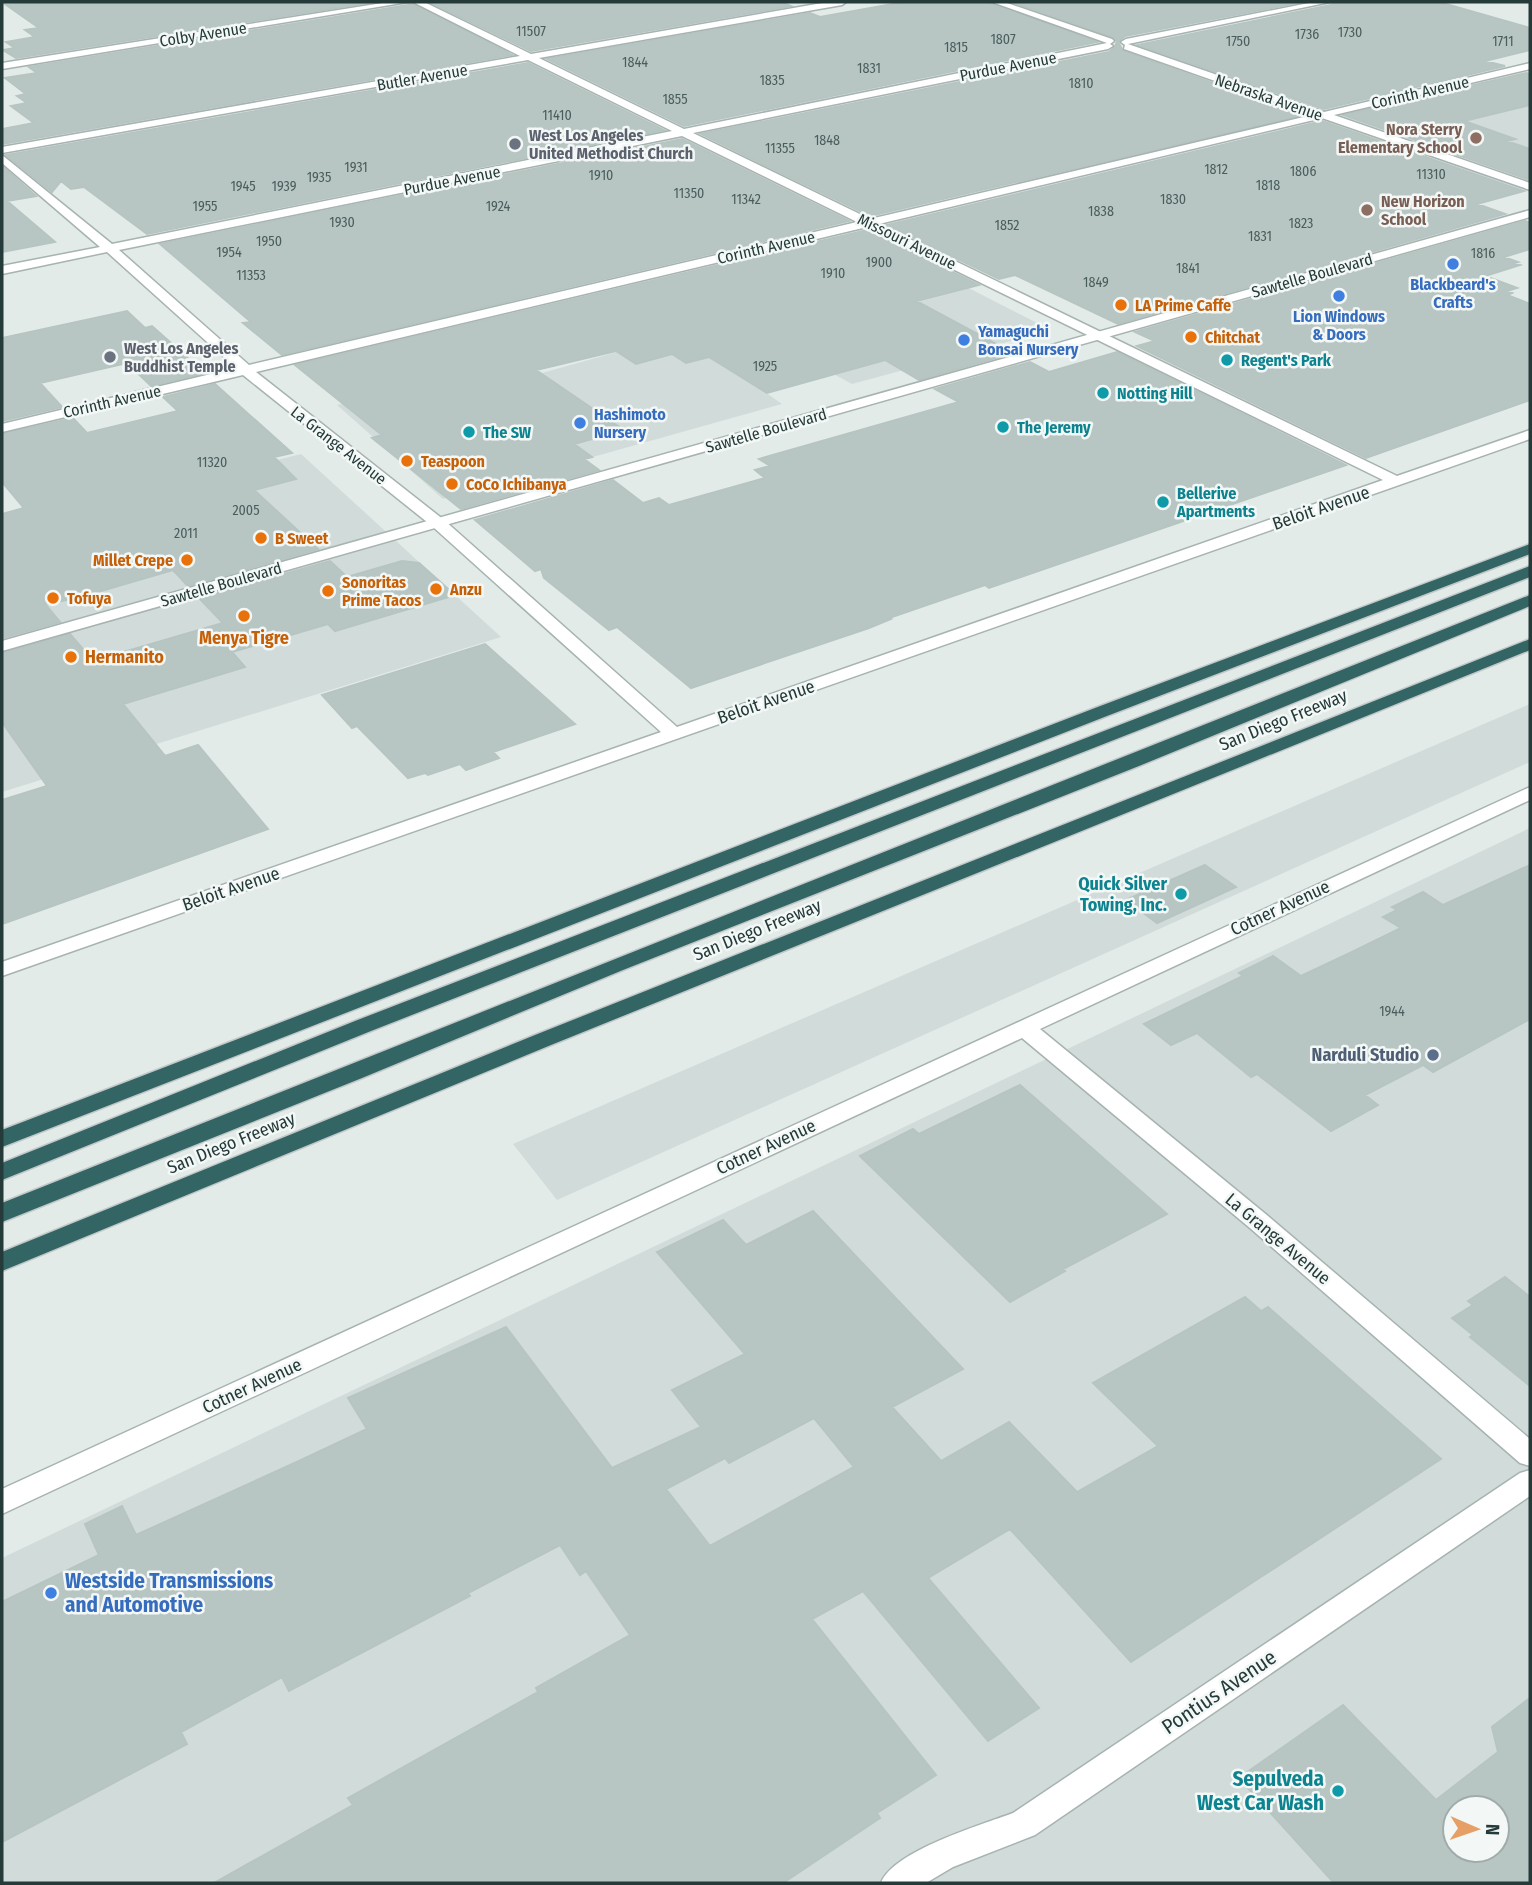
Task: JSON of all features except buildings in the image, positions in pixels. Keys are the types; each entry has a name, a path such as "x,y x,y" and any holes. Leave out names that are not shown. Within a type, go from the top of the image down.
{"highway":[{"path":"2,1139 1088,717 1530,549"},
{"path":"2,1172 363,1026 1530,571"},
{"path":"2,1213 354,1073 615,965 1132,762 1530,600"},
{"name":"San Diego Freeway","path":"2,1262 543,1040 1530,644"}],"street":[{"name":"Colby Avenue","path":"2,66 404,2"},
{"name":"Missouri Avenue","path":"417,2 1396,481"},
{"name":"Butler Avenue","path":"2,150 842,2"},
{"path":"996,2 1109,44 1126,44 1326,2"},
{"name":"Purdue Avenue","path":"2,270 1109,44"},
{"name":"Nebraska Avenue","path":"1126,44 1530,187"},
{"name":"Corinth Avenue","path":"2,428 1530,66"},
{"name":"La Grange Avenue","path":"2,158 248,369 257,380 438,523 674,734"},
{"name":"Sawtelle Boulevard","path":"2,646 1530,213"},
{"name":"Beloit Avenue","path":"2,969 1530,434"},
{"name":"Cotner Avenue","path":"2,1502 1530,793"},
{"name":"La Grange Avenue","path":"1023,1027 1259,1222 1530,1455"},
{"name":"Pontius Avenue","path":"898,1883 942,1855 1024,1824 1530,1481"}],"shaded area":[{"name":"Nora Sterry Elementary School","path":"1530,77 1530,175 1360,117"},
{"path":"947,277 1051,330 852,384 751,329"},
{"path":"700,347 782,404 443,499 337,405 477,370 499,385 617,352 636,364"},
{"path":"301,454 501,637 2,792 2,528"},
{"path":"1530,704 1530,762 557,1200 513,1144"},
{"path":"1530,828 1530,1883 2,1883 2,1558"}],"place":[{"name":"Nora Sterry Elementary School","path":"1476,138"},
{"name":"West Los Angeles United Methodist Church","path":"515,144"},
{"name":"New Horizon School","path":"1367,210"},
{"name":"Blackbeard's Crafts","path":"1453,264"},
{"name":"Lion Windows & Doors","path":"1339,296"},
{"name":"LA Prime Caffe","path":"1121,305"},
{"name":"Chitchat","path":"1191,337"},
{"name":"Yamaguchi Bonsai Nursery","path":"964,340"},
{"name":"West Los Angeles Buddhist Temple","path":"110,357"},
{"name":"Regent's Park","path":"1227,360"},
{"name":"Notting Hill","path":"1103,393"},
{"name":"Hashimoto Nursery","path":"580,423"},
{"name":"The Jeremy","path":"1003,427"},
{"name":"The SW","path":"469,432"},
{"name":"Teaspoon","path":"407,461"},
{"name":"CoCo Ichibanya","path":"452,484"},
{"name":"Bellerive Apartments","path":"1163,502"},
{"name":"B Sweet","path":"261,538"},
{"name":"Millet Crepe","path":"187,560"},
{"name":"Anzu","path":"436,589"},
{"name":"Sonoritas Prime Tacos","path":"328,591"},
{"name":"Tofuya","path":"53,598"},
{"name":"Menya Tigre","path":"244,616"},
{"name":"Hermanito","path":"71,657"},
{"name":"Quick Silver Towing, Inc.","path":"1181,894"},
{"name":"Narduli Studio","path":"1433,1055"},
{"name":"Westside Transmissions and Automotive","path":"51,1593"},
{"name":"Sepulveda West Car Wash","path":"1338,1791"}]}
